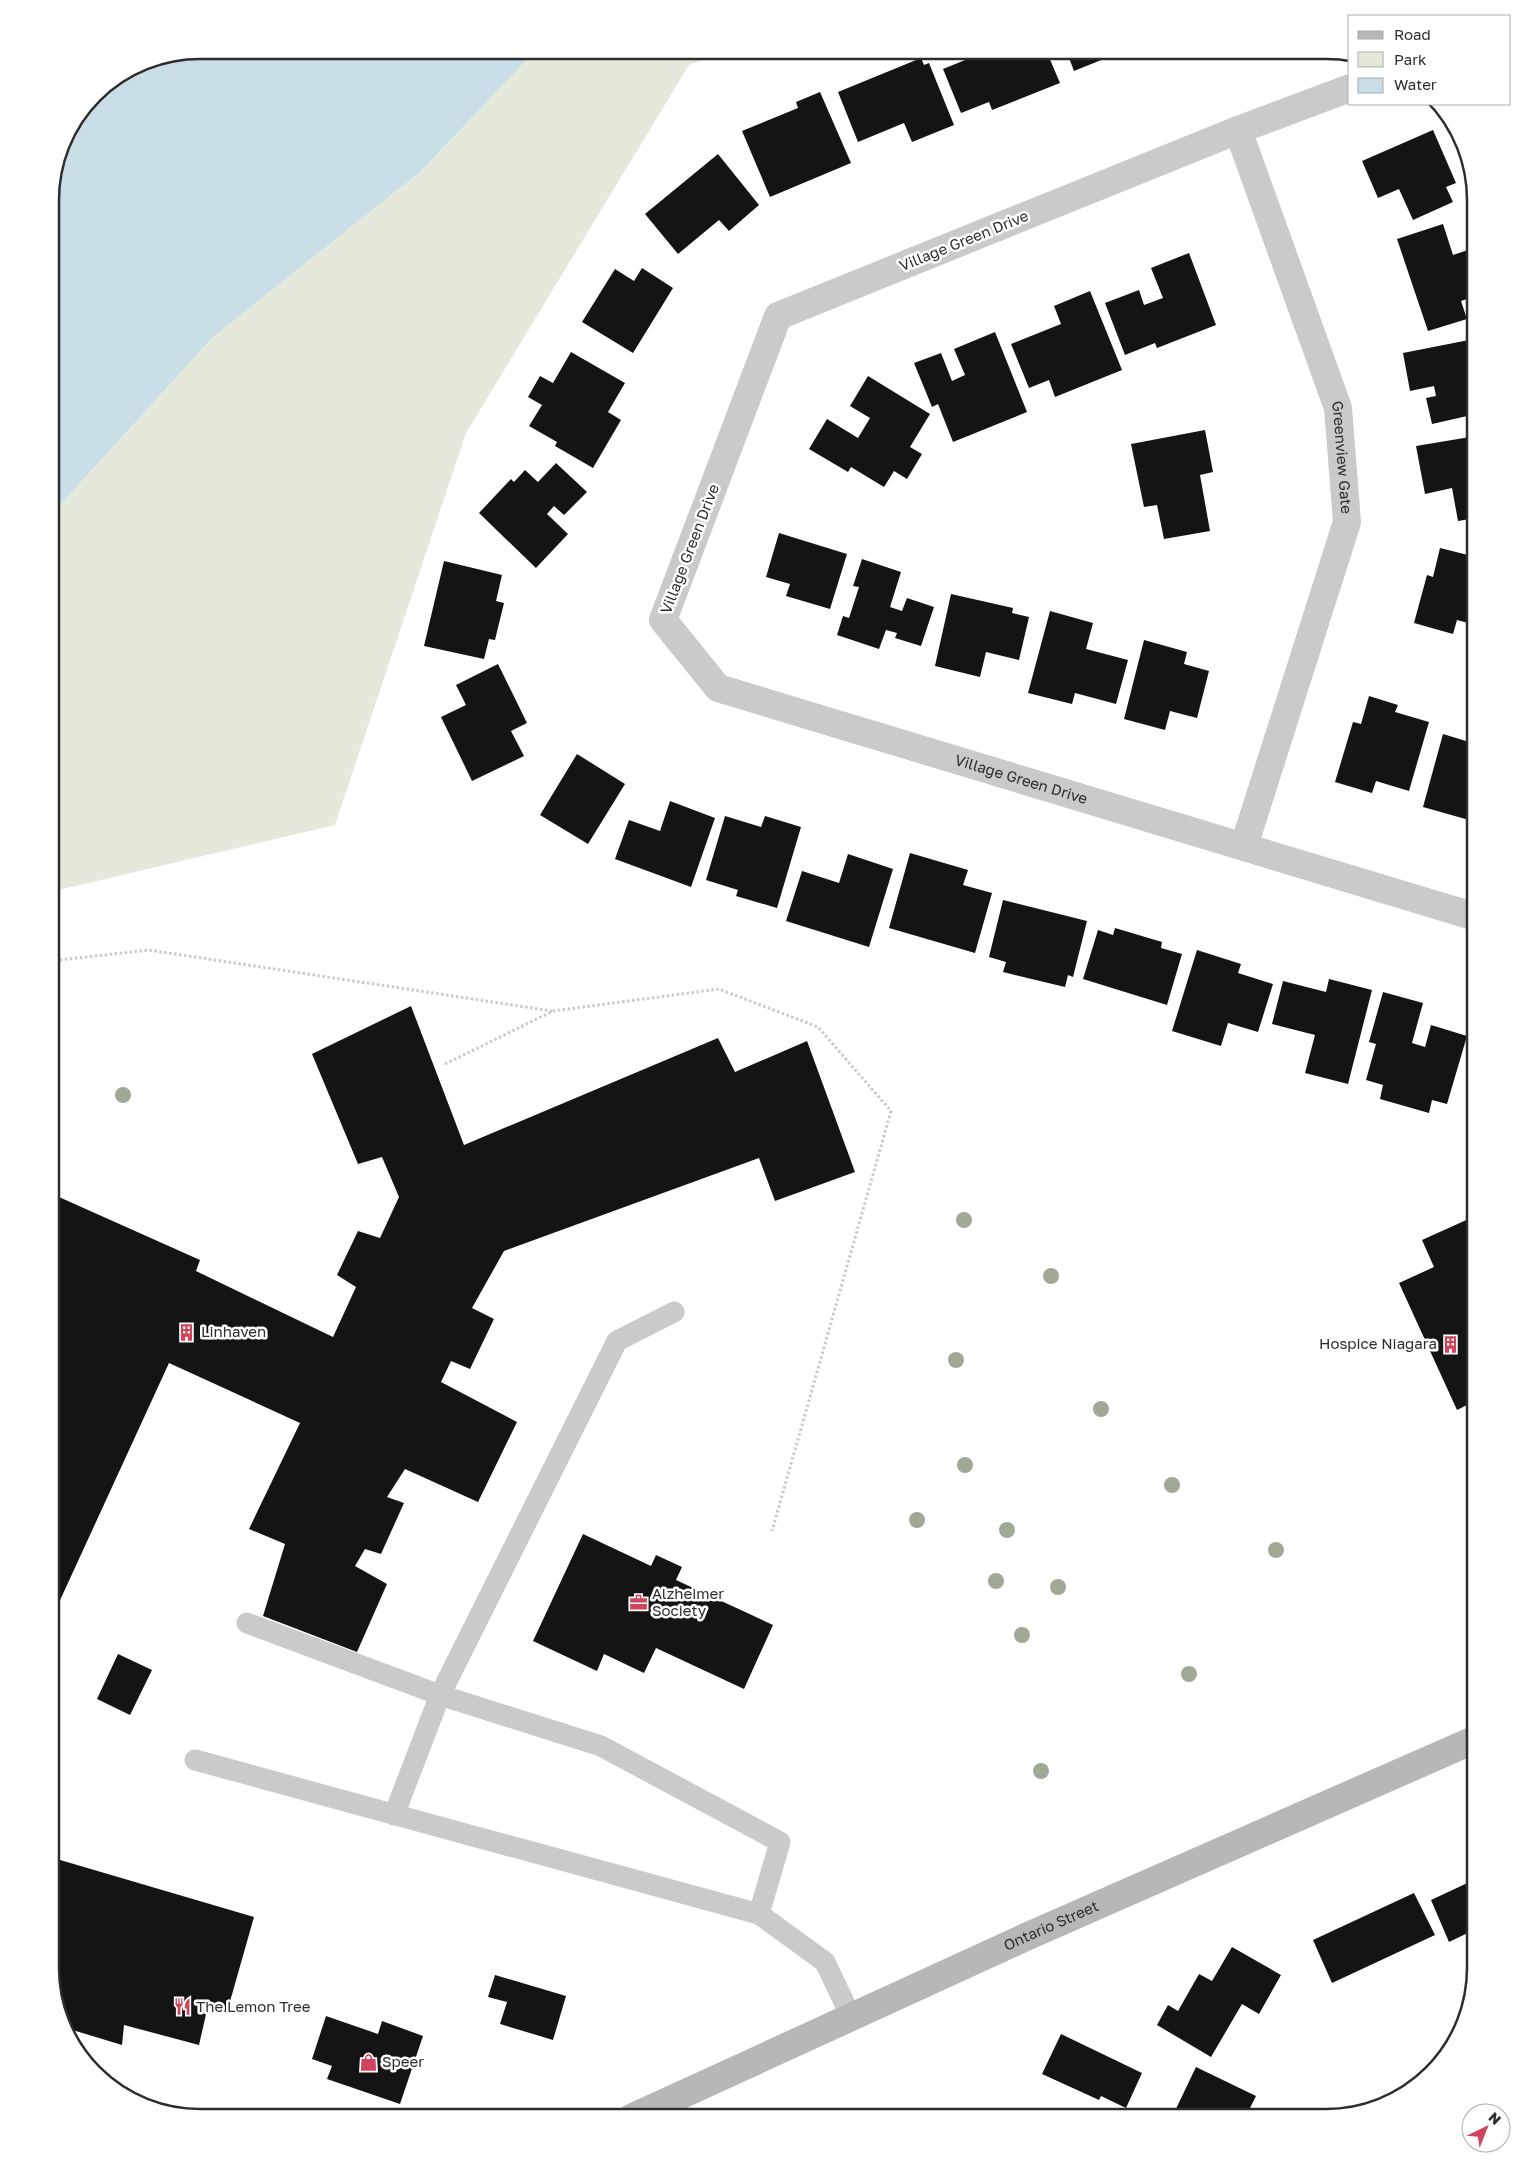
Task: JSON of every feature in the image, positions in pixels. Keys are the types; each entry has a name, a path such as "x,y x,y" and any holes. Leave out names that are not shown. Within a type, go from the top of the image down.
{"main road":[{"name":"Ontario Street","path":"651,2109 1028,1936 1467,1743"}],"street":[{"name":"Village Green Drive","path":"1348,89 1238,130 778,316 664,620 718,688 1467,913"},
{"name":"Greenview Gate","path":"1238,130 1338,408 1347,522 1244,846"}],"lane":[{"path":"394,1815 440,1695 617,1341 674,1312"},
{"path":"247,1623 440,1695 601,1746 780,1842 759,1914"},
{"path":"195,1760 759,1914 825,1962 851,2017"}],"path":[{"path":"59,960 149,950 553,1011 719,989 818,1027 891,1112 772,1531"},
{"path":"445,1064 553,1011"}],"green space":[{"path":"527,59 704,59 689,65 466,433 335,825 59,890 59,506 213,337 420,172"}],"water":[{"path":"190,59 527,59 420,172 213,337 59,506 59,190 64,163 73,137 100,100 137,73 172,61"}],"building":[{"path":"921,59 924,65 929,63 954,125 912,142 904,123 858,142 838,92"},
{"path":"968,59 1050,59 1060,83 992,110 989,102 961,113 943,69"},
{"path":"1069,59 1104,59 1074,71"},
{"path":"820,92 851,163 770,197 742,131 798,108 796,102"},
{"path":"1433,130 1456,183 1446,187 1453,202 1413,220 1399,189 1378,198 1362,161"},
{"path":"718,154 759,205 729,231 719,220 678,254 645,214"},
{"path":"1443,224 1453,255 1467,250 1467,299 1461,301 1467,319 1428,331 1397,239"},
{"path":"1189,253 1216,325 1157,348 1155,343 1125,355 1105,303 1139,290 1144,305 1163,298 1151,268"},
{"path":"642,268 673,288 633,353 582,322 615,269 634,281"},
{"path":"1090,291 1122,370 1055,397 1049,380 1029,388 1011,344 1061,324 1054,306"},
{"path":"995,332 1027,412 953,442 938,404 932,407 914,363 941,353 952,381 965,375 954,349"},
{"path":"1467,340 1467,416 1432,424 1426,398 1436,396 1434,386 1410,391 1403,353"},
{"path":"571,352 625,383 608,412 621,420 593,468 555,446 557,442 529,426 542,405 528,397 540,376 553,383"},
{"path":"868,376 930,414 910,447 922,454 907,479 894,471 884,487 851,467 848,472 809,449 827,419 858,438 870,418 850,406"},
{"path":"1205,430 1213,472 1200,475 1210,531 1164,539 1157,505 1144,507 1131,444"},
{"path":"1467,438 1467,520 1458,521 1452,488 1425,494 1416,446"},
{"path":"556,463 587,492 564,515 554,506 547,514 568,534 536,568 479,513 511,479 514,482 525,470 538,482"},
{"path":"779,533 847,554 830,609 786,596 790,584 766,577"},
{"path":"1440,548 1467,555 1467,623 1457,620 1453,634 1414,623 1427,575 1433,577"},
{"path":"862,559 901,572 890,607 902,611 907,598 934,607 921,646 895,638 897,633 886,630 879,649 837,635 843,616 849,618 859,587 853,586"},
{"path":"444,561 502,575 496,601 504,603 495,640 489,639 484,659 424,646"},
{"path":"951,594 1013,608 1012,613 1029,617 1019,660 986,652 980,677 935,666"},
{"path":"1050,611 1093,623 1086,649 1128,660 1116,704 1075,693 1072,704 1028,693"},
{"path":"1144,640 1187,652 1184,664 1209,671 1197,718 1170,711 1165,730 1124,719"},
{"path":"498,664 527,723 511,731 524,756 472,781 441,717 466,705 456,685"},
{"path":"1369,696 1398,705 1395,712 1429,722 1409,791 1376,781 1372,793 1335,782 1353,722 1361,724"},
{"path":"1443,734 1466,741 1467,738 1467,819 1423,807"},
{"path":"577,754 625,784 588,844 540,815"},
{"path":"670,801 715,818 691,887 615,859 629,820 660,831"},
{"path":"725,816 761,827 765,816 801,827 777,908 736,896 738,890 706,880"},
{"path":"910,853 968,870 963,885 992,893 975,953 889,928"},
{"path":"848,854 893,869 869,947 786,921 802,871 839,883"},
{"path":"1003,900 1087,921 1073,977 1068,975 1065,987 1003,972 1006,962 989,957"},
{"path":"1115,928 1162,942 1161,948 1182,954 1167,1005 1083,979 1098,930 1113,935"},
{"path":"1197,950 1241,964 1238,973 1273,984 1258,1032 1228,1023 1221,1046 1172,1031"},
{"path":"1329,979 1372,990 1348,1084 1305,1073 1315,1035 1272,1024 1283,981 1326,992"},
{"path":"1383,992 1423,1003 1412,1043 1425,1047 1431,1025 1467,1036 1447,1104 1432,1100 1429,1113 1380,1099 1383,1085 1366,1080 1376,1044 1369,1042"},
{"name":"Linhaven","path":"411,1006 464,1145 718,1038 735,1072 807,1041 855,1172 775,1201 759,1158 504,1251 472,1308 494,1319 470,1369 451,1361 441,1382 517,1422 478,1502 405,1469 387,1497 404,1503 381,1554 365,1549 355,1566 387,1584 357,1652 263,1616 285,1544 249,1529 300,1423 169,1363 59,1602 59,1197 200,1260 196,1271 333,1337 356,1287 337,1275 358,1231 380,1238 399,1197 382,1157 358,1164 312,1054"},
{"name":"Hospice Niagara","path":"1467,1220 1467,1405 1457,1410 1399,1283 1434,1267 1422,1240"},
{"name":"Alzheimer Society","path":"583,1534 651,1566 656,1555 682,1567 676,1580 773,1625 744,1689 656,1648 644,1673 604,1654 597,1671 533,1641"},
{"path":"118,1654 152,1670 130,1715 97,1699"},
{"path":"59,1860 254,1917 227,2012 207,2010 199,2045 124,2025 122,2045 73,2030 69,2022 60,1987"},
{"path":"1467,1883 1467,1933 1449,1942 1431,1900"},
{"path":"1414,1893 1435,1935 1332,1983 1313,1940"},
{"path":"1232,1947 1281,1975 1259,2014 1242,2004 1211,2057 1157,2025 1168,2005 1178,2011 1199,1974 1212,1981"},
{"path":"495,1975 566,1996 553,2040 500,2024 507,2002 488,1997"},
{"name":"Speer","path":"326,2016 378,2034 382,2021 423,2036 400,2104 327,2079 332,2066 312,2059"},
{"path":"1061,2034 1142,2073 1126,2108 1101,2096 1099,2100 1042,2074"},
{"path":"1196,2067 1256,2096 1250,2109 1176,2109"}],"place":[{"name":"Linhaven","path":"187,1332"},
{"name":"Hospice Niagara","path":"1451,1344"},
{"name":"Alzheimer Society","path":"638,1603"},
{"name":"The Lemon Tree","path":"182,2007"},
{"name":"Speer","path":"368,2062"}]}
